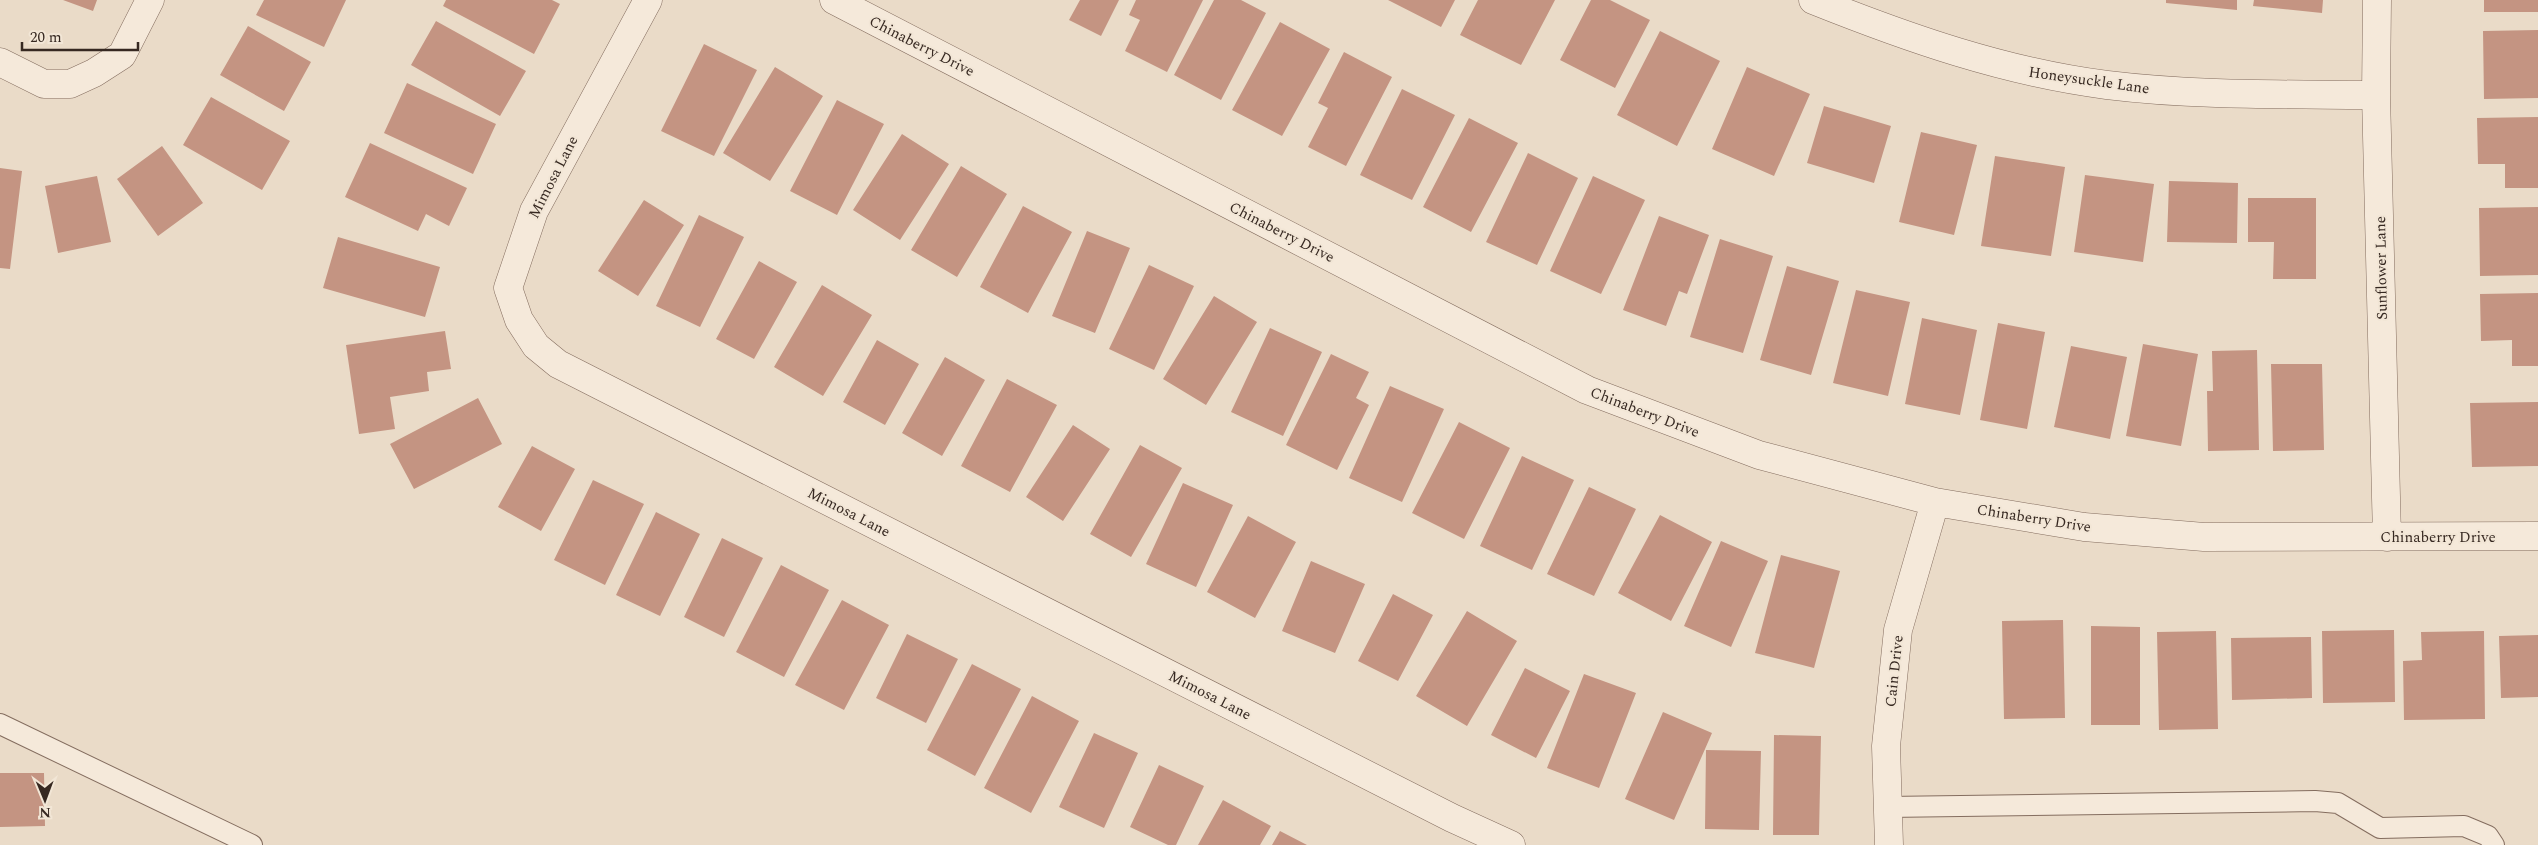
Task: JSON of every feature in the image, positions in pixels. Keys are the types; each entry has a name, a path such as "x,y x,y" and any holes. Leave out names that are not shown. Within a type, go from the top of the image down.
{"street":[{"path":"0,62 44,84 70,84 94,73 122,55 150,0"},
{"name":"Mimosa Lane","path":"648,0 534,211 508,288 519,320 536,346 558,364 1452,818 1511,845"},
{"name":"Chinaberry Drive","path":"834,0 1587,390 1759,455 1935,502 2084,527 2204,537 2538,536"},
{"name":"Honeysuckle Lane","path":"1813,0 1896,33 1941,48 2018,69 2106,85 2196,94 2376,95"},
{"name":"Sunflower Lane","path":"2377,0 2376,95 2387,537"},
{"name":"Cain Drive","path":"1888,845 1886,746 1898,630 1935,502"}],"lane":[{"path":"0,724 252,845"},
{"path":"1887,808 2315,801 2338,804 2380,837 2464,826 2488,836 2494,845"}],"building":[{"path":"63,0 97,0 93,11"},
{"path":"264,0 346,0 324,47 256,15"},
{"path":"446,0 552,0 560,4 534,54 443,6"},
{"path":"1080,0 1119,0 1101,36 1069,20"},
{"path":"1136,0 1203,0 1167,72 1125,51 1140,20 1129,15"},
{"path":"1214,0 1241,0 1266,13 1221,100 1174,75"},
{"path":"1388,0 1455,0 1441,27"},
{"path":"1478,0 1555,0 1521,65 1460,35"},
{"path":"1591,0 1610,0 1650,20 1615,88 1560,60"},
{"path":"2166,0 2237,0 2237,10 2166,3"},
{"path":"2254,0 2323,0 2322,13 2253,6"},
{"path":"2484,0 2538,0 2538,12 2484,12"},
{"path":"436,21 526,71 500,116 411,65"},
{"path":"1280,22 1330,49 1282,136 1232,110"},
{"path":"248,26 311,62 284,111 220,75"},
{"path":"2538,30 2538,98 2484,99 2483,31"},
{"path":"1660,31 1720,61 1677,146 1617,115"},
{"path":"704,44 757,70 714,156 661,131"},
{"path":"1344,52 1392,77 1346,166 1308,147 1328,108 1318,103"},
{"path":"775,67 823,96 770,181 723,153"},
{"path":"1747,67 1810,94 1774,176 1712,149"},
{"path":"407,83 496,124 473,174 384,133"},
{"path":"1402,89 1455,115 1412,200 1360,175"},
{"path":"211,97 290,141 262,190 183,145"},
{"path":"837,100 884,124 837,215 790,191"},
{"path":"1824,106 1891,126 1874,183 1807,163"},
{"path":"2538,117 2538,188 2505,188 2505,164 2478,164 2477,118"},
{"path":"1469,118 1518,143 1471,232 1423,207"},
{"path":"1921,132 1977,145 1954,235 1899,222"},
{"path":"902,134 949,164 900,240 853,210"},
{"path":"370,143 467,188 449,226 426,214 418,231 345,197"},
{"path":"162,146 203,203 158,236 117,179"},
{"path":"1528,153 1578,178 1537,265 1486,242"},
{"path":"1995,156 2065,167 2051,256 1981,246"},
{"path":"961,166 1007,194 957,277 911,250"},
{"path":"0,168 22,171 10,269 0,268"},
{"path":"2085,175 2154,184 2143,262 2074,252"},
{"path":"97,176 111,242 58,253 45,186"},
{"path":"1593,176 1645,200 1601,294 1550,271"},
{"path":"2169,181 2238,183 2237,243 2167,242"},
{"path":"2248,198 2316,198 2316,279 2273,279 2274,242 2248,242"},
{"path":"644,200 684,225 638,296 598,271"},
{"path":"1023,206 1072,232 1028,313 980,287"},
{"path":"2538,207 2538,275 2480,276 2479,208"},
{"path":"699,215 744,237 700,327 656,306"},
{"path":"1659,216 1709,235 1687,294 1679,291 1666,326 1623,310"},
{"path":"1087,231 1130,248 1095,333 1052,316"},
{"path":"338,237 440,267 425,317 323,288"},
{"path":"1720,239 1773,256 1743,353 1690,337"},
{"path":"759,261 797,282 754,359 716,339"},
{"path":"1149,265 1194,286 1154,370 1109,349"},
{"path":"1787,266 1839,281 1811,375 1760,360"},
{"path":"822,285 872,315 823,396 774,367"},
{"path":"1856,290 1910,302 1888,396 1833,383"},
{"path":"2538,293 2538,366 2512,366 2512,340 2481,341 2480,294"},
{"path":"1214,296 1257,322 1206,405 1163,379"},
{"path":"1922,318 1977,330 1960,415 1905,404"},
{"path":"1998,323 2045,332 2027,429 1980,420"},
{"path":"1270,328 1322,352 1283,436 1231,412"},
{"path":"445,331 451,369 427,372 429,391 390,397 395,429 359,434 346,345"},
{"path":"877,340 919,364 885,425 843,402"},
{"path":"2143,344 2198,354 2181,446 2126,436"},
{"path":"2071,346 2127,357 2110,439 2054,427"},
{"path":"2257,350 2259,450 2208,451 2207,391 2213,391 2212,351"},
{"path":"1331,354 1369,372 1356,398 1369,405 1337,470 1286,445"},
{"path":"945,357 985,380 942,456 902,433"},
{"path":"2271,364 2322,364 2324,450 2273,451"},
{"path":"1007,379 1057,405 1010,492 961,466"},
{"path":"1390,386 1444,409 1402,502 1349,478"},
{"path":"478,398 502,444 414,489 390,444"},
{"path":"2538,402 2538,466 2472,467 2470,403"},
{"path":"1459,422 1510,448 1464,539 1412,513"},
{"path":"1073,425 1110,449 1063,521 1026,497"},
{"path":"1140,445 1182,468 1131,557 1090,534"},
{"path":"532,446 575,469 541,531 498,507"},
{"path":"1522,456 1574,480 1532,570 1480,546"},
{"path":"593,480 644,504 605,585 554,560"},
{"path":"1183,483 1233,505 1196,587 1146,564"},
{"path":"1589,487 1636,509 1594,596 1547,574"},
{"path":"656,512 700,534 660,616 616,595"},
{"path":"1660,515 1712,542 1671,621 1618,593"},
{"path":"1248,516 1296,542 1255,618 1207,592"},
{"path":"722,538 763,558 724,637 684,617"},
{"path":"1721,541 1768,561 1731,647 1684,626"},
{"path":"1781,555 1840,571 1814,668 1755,653"},
{"path":"1311,561 1365,584 1335,653 1282,631"},
{"path":"781,565 829,590 784,677 736,652"},
{"path":"1393,594 1433,615 1398,681 1358,661"},
{"path":"842,600 889,625 844,710 795,685"},
{"path":"1467,611 1517,641 1467,726 1416,696"},
{"path":"2063,620 2065,718 2004,719 2002,621"},
{"path":"2091,626 2140,627 2140,725 2091,725"},
{"path":"2394,630 2395,702 2323,703 2322,631"},
{"path":"2216,631 2218,729 2159,730 2157,632"},
{"path":"2484,631 2485,719 2404,720 2403,661 2422,660 2421,632"},
{"path":"907,634 958,659 926,723 876,698"},
{"path":"2538,635 2538,697 2501,698 2499,636"},
{"path":"2311,637 2312,698 2232,700 2231,638"},
{"path":"972,664 1021,689 975,776 927,750"},
{"path":"1525,668 1570,691 1536,758 1491,735"},
{"path":"1584,674 1636,693 1599,788 1547,768"},
{"path":"1032,696 1079,721 1031,813 984,788"},
{"path":"1663,712 1712,733 1674,820 1625,799"},
{"path":"1094,733 1138,753 1104,828 1059,807"},
{"path":"1774,735 1821,736 1819,835 1773,835"},
{"path":"1706,750 1761,751 1759,830 1705,829"},
{"path":"1159,765 1204,786 1176,845 1168,845 1130,827"},
{"path":"0,773 44,773 45,826 0,827"},
{"path":"1223,800 1271,826 1260,845 1198,845"},
{"path":"1280,831 1307,845 1272,845"}]}
